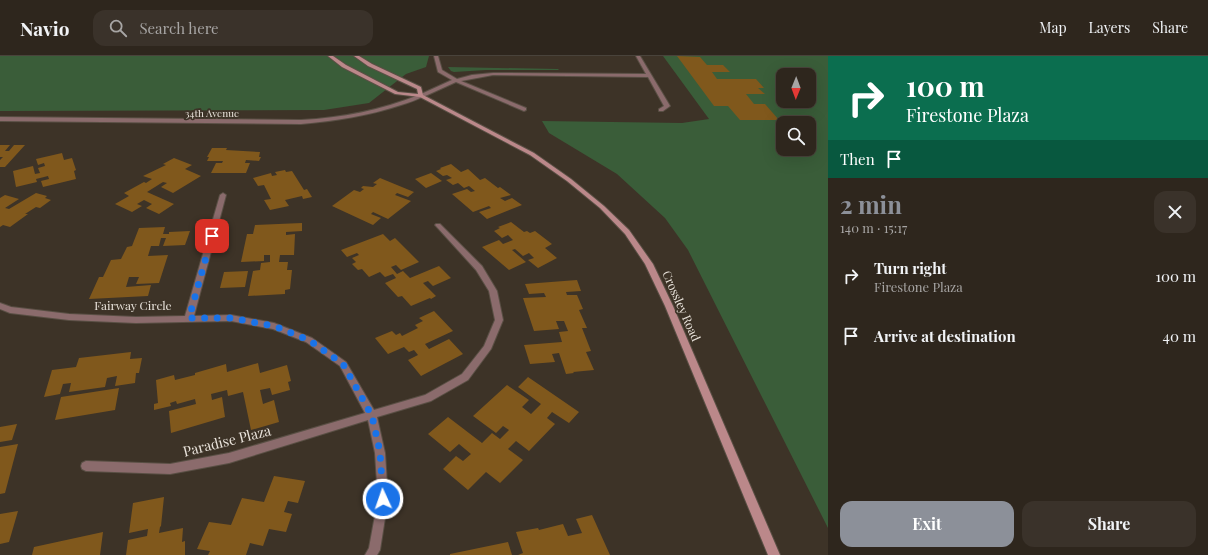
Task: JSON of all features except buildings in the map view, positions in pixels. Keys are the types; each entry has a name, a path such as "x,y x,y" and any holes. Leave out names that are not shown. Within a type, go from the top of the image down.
{"street":[{"path":"330,56 344,66 397,93 421,96 419,88 370,65 356,56"},
{"path":"436,56 440,71 455,80 524,109"},
{"path":"638,56 667,106 661,110"},
{"name":"34th Avenue","path":"0,119 315,121 352,118 396,107 455,80 471,76 493,74 650,76"},
{"name":"Crossley Road","path":"421,96 532,154 569,180 602,207 627,232 649,264 670,306 774,555"},
{"path":"189,318 223,195"},
{"name":"Paradise Plaza","path":"86,466 170,469 229,458 428,398 465,377 488,347 500,320 493,291 479,268 438,225"},
{"name":"Fairway Circle","path":"0,306 10,310 69,316 136,320 231,318 274,326 309,340 343,364 372,416 380,452 383,499 374,550 371,555"}],"green space":[{"path":"0,56 429,56 426,67 406,74 369,103 324,110 0,111"},
{"path":"663,56 828,56 828,528 688,250 665,218 617,174 549,133 542,121 682,123 709,119"},
{"path":"448,67 559,70 486,70 454,72"}],"route":[{"path":"212,236 189,318 231,318 274,326 309,340 343,364 372,416 380,452 383,499"}]}
